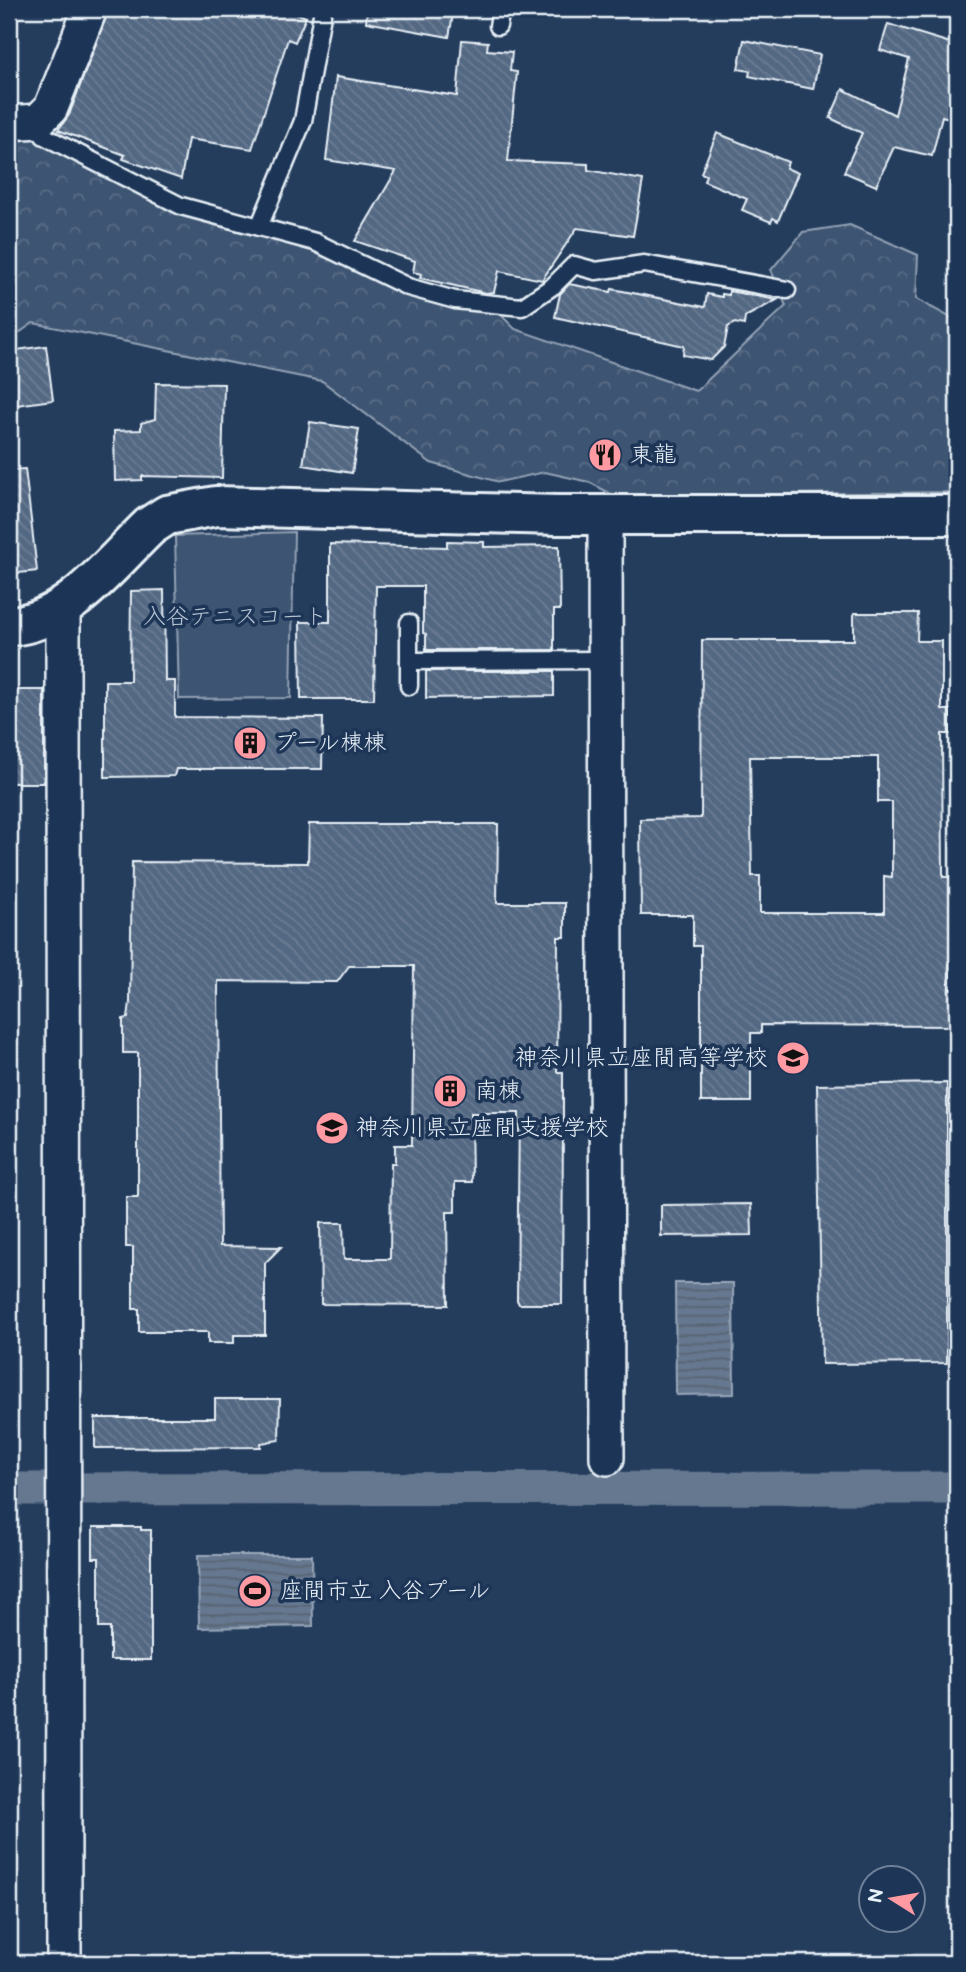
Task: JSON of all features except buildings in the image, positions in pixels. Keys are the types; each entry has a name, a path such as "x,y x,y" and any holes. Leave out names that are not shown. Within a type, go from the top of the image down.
{"street":[{"path":"23,122 51,108 90,9"},
{"path":"9,626 40,620 63,608 150,526 167,515 216,506 605,516 957,515"},
{"path":"605,516 607,1458"},
{"path":"63,608 64,1963"}],"lane":[{"path":"259,227 303,121 323,9"},
{"path":"498,26 502,9"},
{"path":"23,122 44,136 181,206 315,242 408,287 489,306 522,307 554,286 575,265 596,271 644,264 787,290"},
{"path":"409,623 409,686"},
{"path":"409,661 605,660"}],"green space":[{"path":"9,131 39,131 177,200 315,242 367,270 488,302 515,329 696,391 786,306 771,270 803,232 850,225 918,255 916,299 957,321 957,492 615,496 589,482 545,472 499,482 431,463 322,381 33,323 9,340"},
{"name":"入谷テニスコート","path":"294,532 291,698 179,699 175,536"}],"shaded area":[{"path":"675,1283 733,1283 734,1394 676,1395"},
{"name":"座間市立 入谷プール","path":"198,1555 312,1555 313,1626 199,1628"}],"waterway":[{"path":"9,1489 957,1488"}],"place":[{"name":"東龍","path":"605,455"},
{"name":"プール棟棟","path":"250,743"},
{"name":"神奈川県立座間高等学校","path":"793,1058"},
{"name":"南棟","path":"450,1091"},
{"name":"神奈川県立座間支援学校","path":"332,1128"},
{"name":"座間市立 入谷プール","path":"255,1591"}]}
